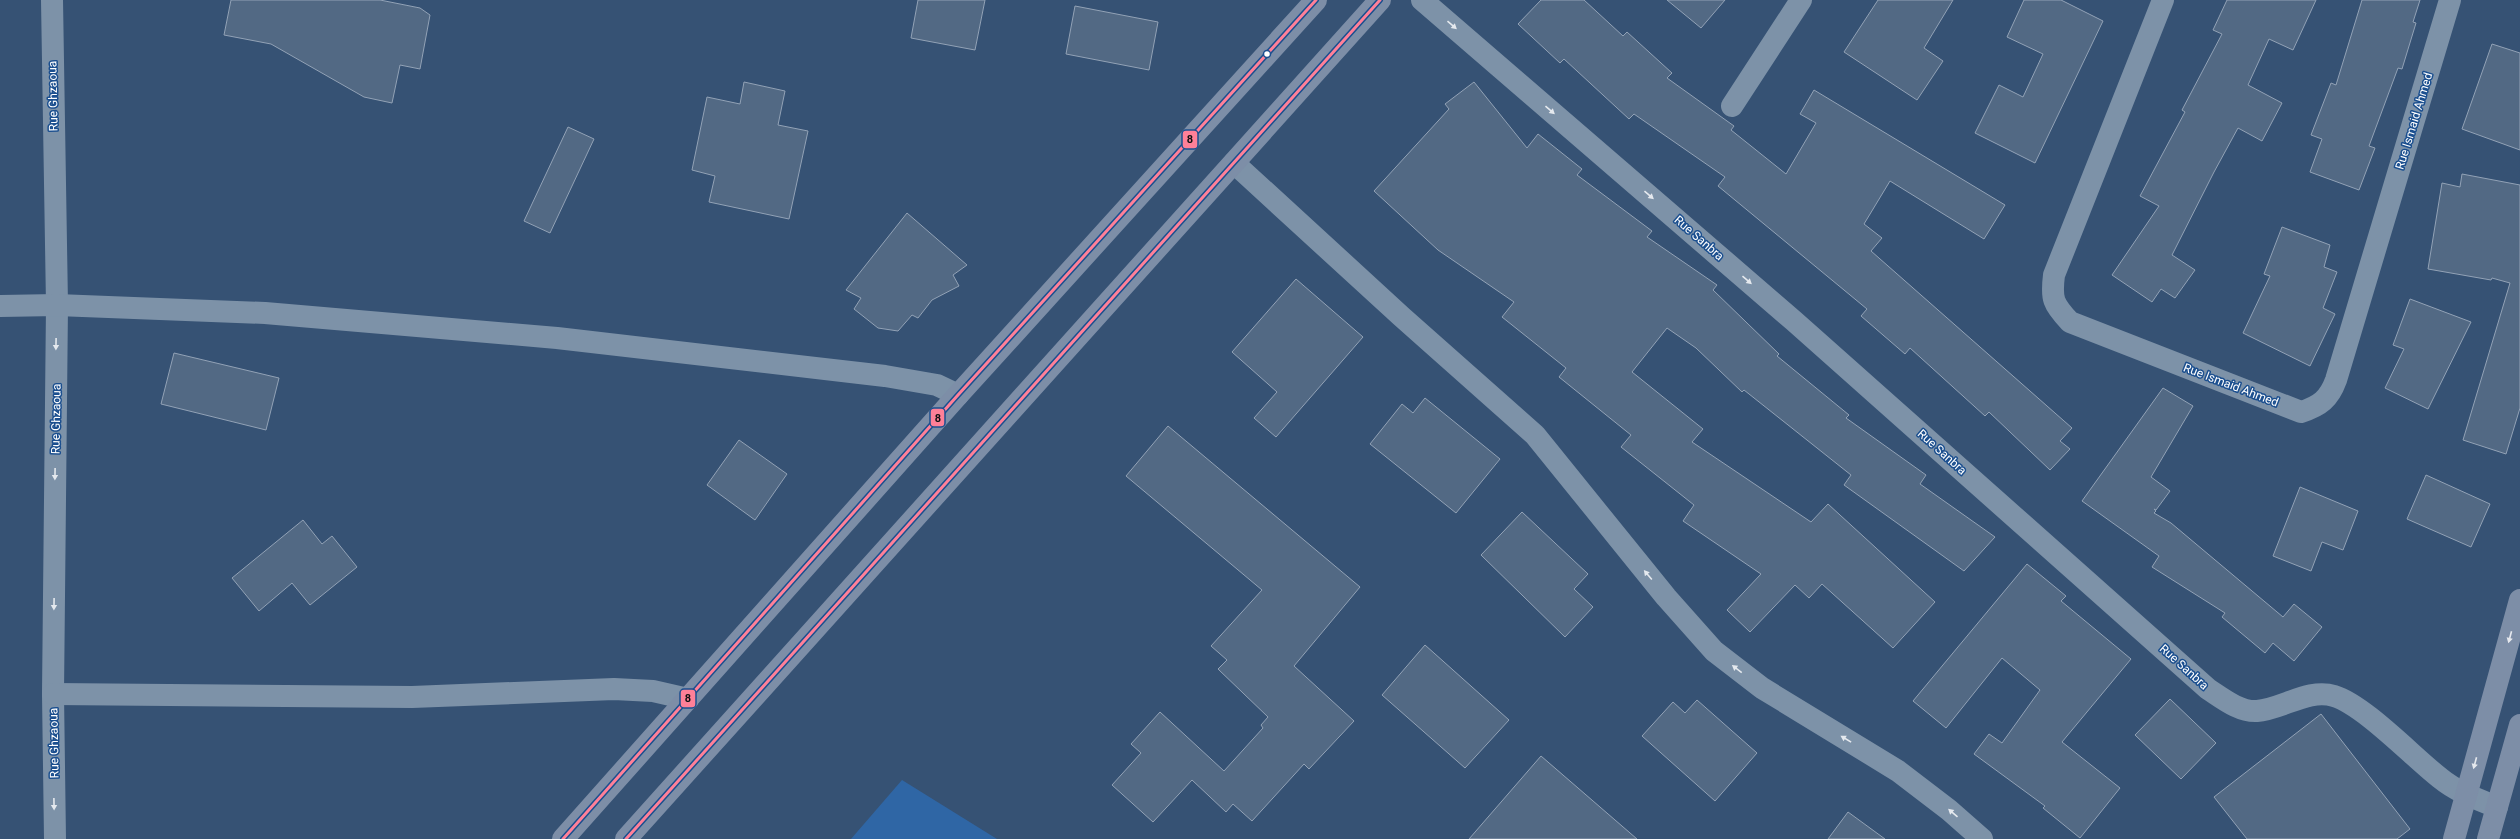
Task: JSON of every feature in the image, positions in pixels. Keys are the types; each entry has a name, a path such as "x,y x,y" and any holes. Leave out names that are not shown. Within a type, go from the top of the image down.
{"main road":[{"path":"563,839 958,395 1316,0"},
{"path":"626,839 1380,0"},
{"path":"2454,839 2520,600"},
{"path":"2488,839 2520,726"}],"street":[{"name":"Rue Ghzaoua","path":"52,0 57,305 53,694 54,839"},
{"name":"Rue Sanbra","path":"1422,0 1794,321 2208,689 2239,708 2257,711 2319,694 2334,696 2355,706 2441,779 2466,795 2497,807"},
{"path":"1732,106 1801,0"},
{"name":"Rue Ismaid Ahmed","path":"2163,0 2054,275 2052,295 2057,308 2070,322 2301,412 2316,407 2324,401 2331,393 2336,380 2450,0"},
{"path":"1234,163 1402,318 1535,435 1652,580 1714,651 1762,688 1898,771 1950,810 1982,839"},
{"path":"0,306 57,305 265,313 557,338 885,376 937,386 958,395"},
{"path":"53,694 412,697 614,689 653,691 688,699"}],"shaded area":[{"path":"902,780 997,839 851,839"}],"building":[{"path":"231,0 380,0 420,8 430,15 420,69 400,65 392,103 364,97 271,44 224,35"},
{"path":"918,0 985,0 975,50 911,38"},
{"path":"1541,0 1584,0 1623,36 1627,32 1672,73 1667,78 1734,126 1731,130 1786,174 1816,123 1800,114 1814,90 2005,205 1984,239 1890,181 1864,224 1882,238 1871,251 2072,428 2060,441 2070,449 2050,470 1989,412 1985,416 1910,348 1905,354 1861,316 1867,309 1718,186 1725,177 1634,114 1629,119 1564,59 1560,63 1518,24"},
{"path":"1667,0 1725,0 1701,28"},
{"path":"1878,0 1953,0 1924,48 1943,61 1917,100 1844,52"},
{"path":"2024,0 2061,0 2103,21 2035,163 1975,133 1999,85 2023,97 2043,54 2007,37"},
{"path":"2227,0 2316,0 2293,50 2269,39 2248,85 2282,103 2262,141 2238,128 2172,255 2195,270 2175,298 2161,289 2152,302 2112,275 2159,206 2140,196 2185,112 2182,110 2222,34 2213,30"},
{"path":"2362,0 2420,0 2413,22 2416,23 2402,69 2398,68 2369,146 2375,148 2359,190 2310,172 2322,139 2311,135 2331,83 2336,85"},
{"path":"1075,6 1158,22 1149,70 1066,54"},
{"path":"2492,44 2520,53 2520,150 2462,129"},
{"path":"744,82 785,91 778,125 808,131 789,219 709,202 715,176 692,170 707,97 740,104"},
{"path":"1474,82 1527,148 1538,134 1582,169 1577,175 1652,231 1647,237 1717,285 1713,290 1779,354 1777,356 1849,415 1846,418 1926,475 1920,484 1995,537 1964,571 1844,485 1851,475 1744,390 1742,392 1696,348 1667,328 1632,372 1703,429 1692,442 1811,522 1828,504 1935,602 1893,648 1822,584 1809,598 1795,585 1750,632 1727,610 1761,574 1683,521 1694,505 1621,447 1631,435 1559,377 1566,368 1502,317 1514,302 1438,250 1374,191 1449,109 1445,104"},
{"path":"568,127 594,139 550,233 524,221"},
{"path":"2462,174 2520,185 2520,408 2506,454 2463,440 2510,283 2492,278 2491,280 2428,269 2442,183 2460,187"},
{"path":"907,213 967,265 953,275 959,286 932,300 918,318 912,315 898,331 878,328 854,309 861,298 846,290"},
{"path":"2282,227 2330,245 2324,267 2337,272 2323,308 2335,314 2310,366 2243,333 2270,276 2264,274"},
{"path":"1296,279 1363,337 1276,437 1254,418 1277,392 1232,352"},
{"path":"2410,299 2471,322 2428,409 2385,388 2404,349 2393,345"},
{"path":"174,353 279,378 266,430 161,404"},
{"path":"2163,388 2193,406 2151,477 2170,491 2156,510 2154,509 2156,511 2154,513 2171,523 2283,617 2294,604 2322,627 2294,661 2273,643 2265,653 2222,617 2225,613 2152,567 2159,556 2082,501"},
{"path":"1425,398 1500,459 1456,513 1370,444 1402,404 1413,413"},
{"path":"1168,426 1360,587 1294,666 1354,721 1309,769 1304,764 1252,821 1233,804 1226,812 1192,780 1153,822 1112,785 1141,753 1131,744 1160,712 1224,771 1263,728 1261,725 1268,717 1218,669 1227,660 1211,646 1262,590 1126,476"},
{"path":"739,440 787,474 755,520 707,485"},
{"path":"2426,475 2490,504 2471,547 2407,519"},
{"path":"2300,487 2358,511 2343,550 2322,542 2311,571 2273,556"},
{"path":"1522,512 1588,574 1574,589 1593,607 1565,637 1481,555"},
{"path":"303,520 322,544 332,536 357,567 310,605 292,583 259,611 232,578"},
{"path":"2027,564 2066,596 2061,601 2131,659 2062,742 2120,788 2080,838 2043,808 2045,806 1974,754 1989,734 2002,743 2040,690 2002,658 1946,728 1913,701"},
{"path":"1425,645 1509,720 1465,768 1382,695"},
{"path":"2170,699 2216,743 2181,779 2135,735"},
{"path":"1697,700 1757,753 1715,801 1642,736 1673,702 1685,713"},
{"path":"2321,714 2410,829 2397,839 2247,839 2214,797"},
{"path":"1541,756 1637,839 1469,839"},
{"path":"1848,812 1885,839 1828,839"}],"transit line":[{"name":"8","path":"563,839 958,395 1316,0"},
{"name":"8","path":"626,839 1380,0"}]}
